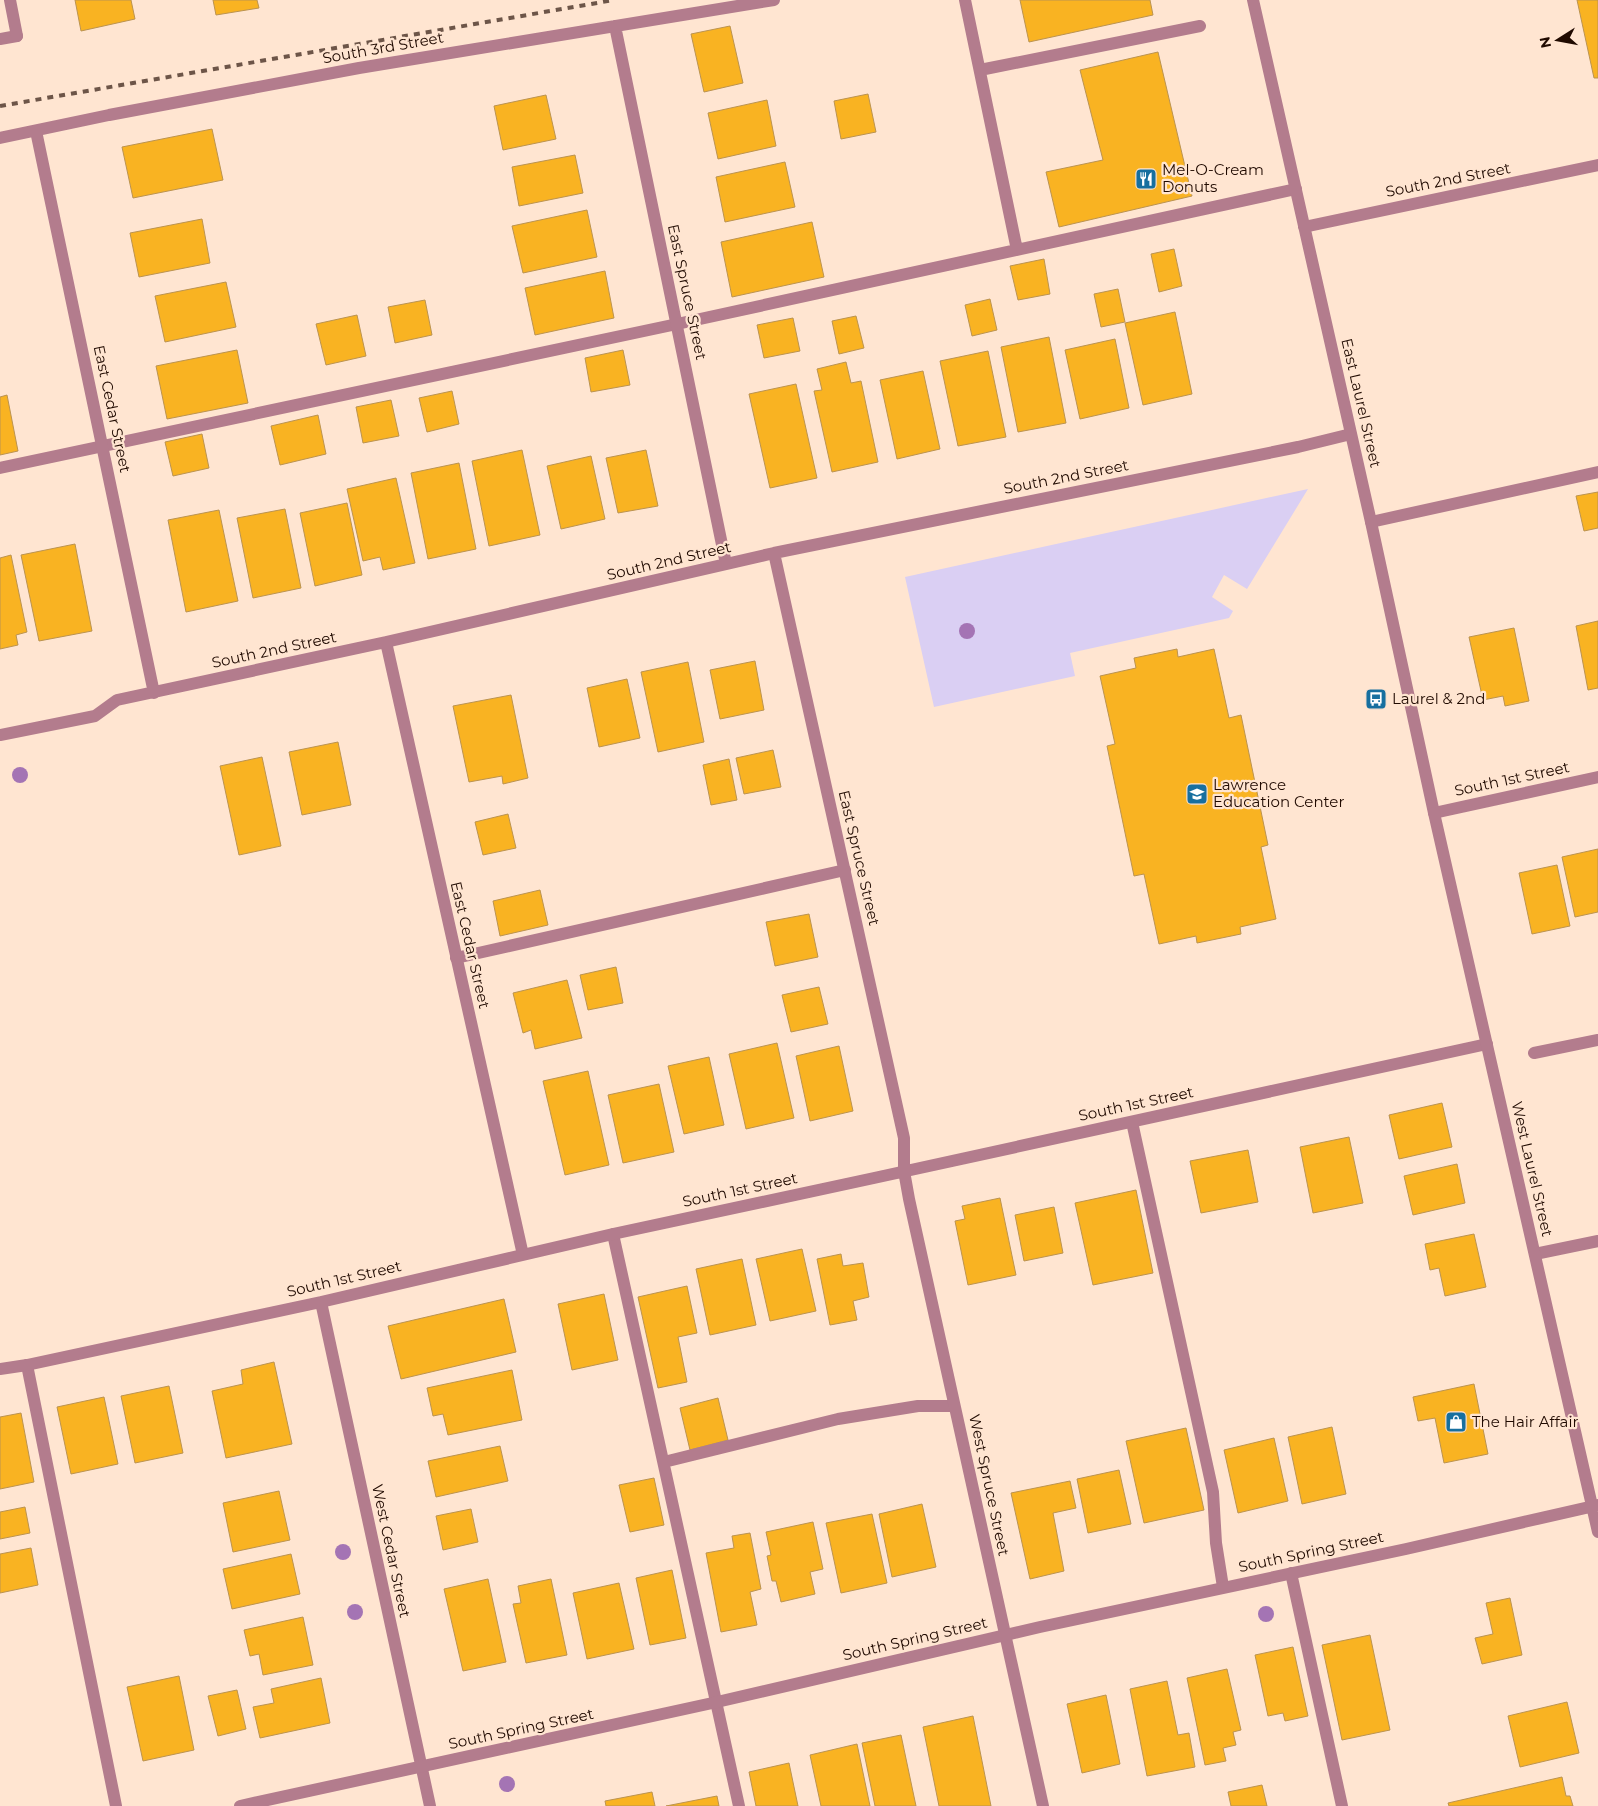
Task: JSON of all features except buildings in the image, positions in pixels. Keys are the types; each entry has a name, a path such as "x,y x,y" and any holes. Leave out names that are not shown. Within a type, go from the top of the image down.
{"street":[{"path":"0,39 17,36 10,0"},
{"name":"South 3rd Street","path":"0,138 109,115 340,72 774,0"},
{"path":"966,0 1017,250"},
{"name":"East Laurel Street","path":"1253,0 1371,522 1434,813"},
{"name":"East Spruce Street","path":"615,26 726,564"},
{"path":"980,70 1200,26"},
{"name":"East Cedar Street","path":"36,131 154,693"},
{"name":"South 2nd Street","path":"1304,227 1598,165"},
{"path":"0,468 677,324 1296,189"},
{"name":"South 2nd Street","path":"0,735 95,716 118,700 386,642 774,553 1272,452 1351,434"},
{"path":"1371,522 1598,472"},
{"name":"East Spruce Street","path":"774,553 846,870 904,1138 904,1171"},
{"name":"East Cedar Street","path":"386,642 524,1255"},
{"name":"South 1st Street","path":"1434,813 1598,777"},
{"name":"West Laurel Street","path":"1434,813 1535,1254 1595,1505 1598,1532"},
{"path":"456,958 846,870"},
{"path":"1534,1053 1598,1040"},
{"name":"South 1st Street","path":"0,1369 27,1365 321,1302 613,1234 1487,1044"},
{"path":"1132,1122 1213,1492 1216,1544 1224,1588"},
{"name":"West Spruce Street","path":"904,1171 1043,1806"},
{"path":"613,1234 739,1806"},
{"path":"1535,1254 1598,1241"},
{"name":"West Cedar Street","path":"321,1302 420,1767 430,1806"},
{"path":"27,1365 116,1806"},
{"path":"664,1462 838,1419 918,1406 954,1406"},
{"name":"South Spring Street","path":"240,1806 1406,1549 1595,1505"},
{"path":"1292,1573 1342,1806"}],"shaded area":[{"path":"1308,489 1247,589 1224,575 1212,597 1233,611 1229,618 1070,653 1075,676 934,707 905,577"}],"railway":[{"path":"0,106 614,0"}],"place":[{"name":"Mel-O-Cream Donuts","path":"1146,179"},
{"name":"Laurel & 2nd","path":"1376,699"},
{"name":"Lawrence Education Center","path":"1197,794"},
{"name":"The Hair Affair","path":"1456,1422"}]}
